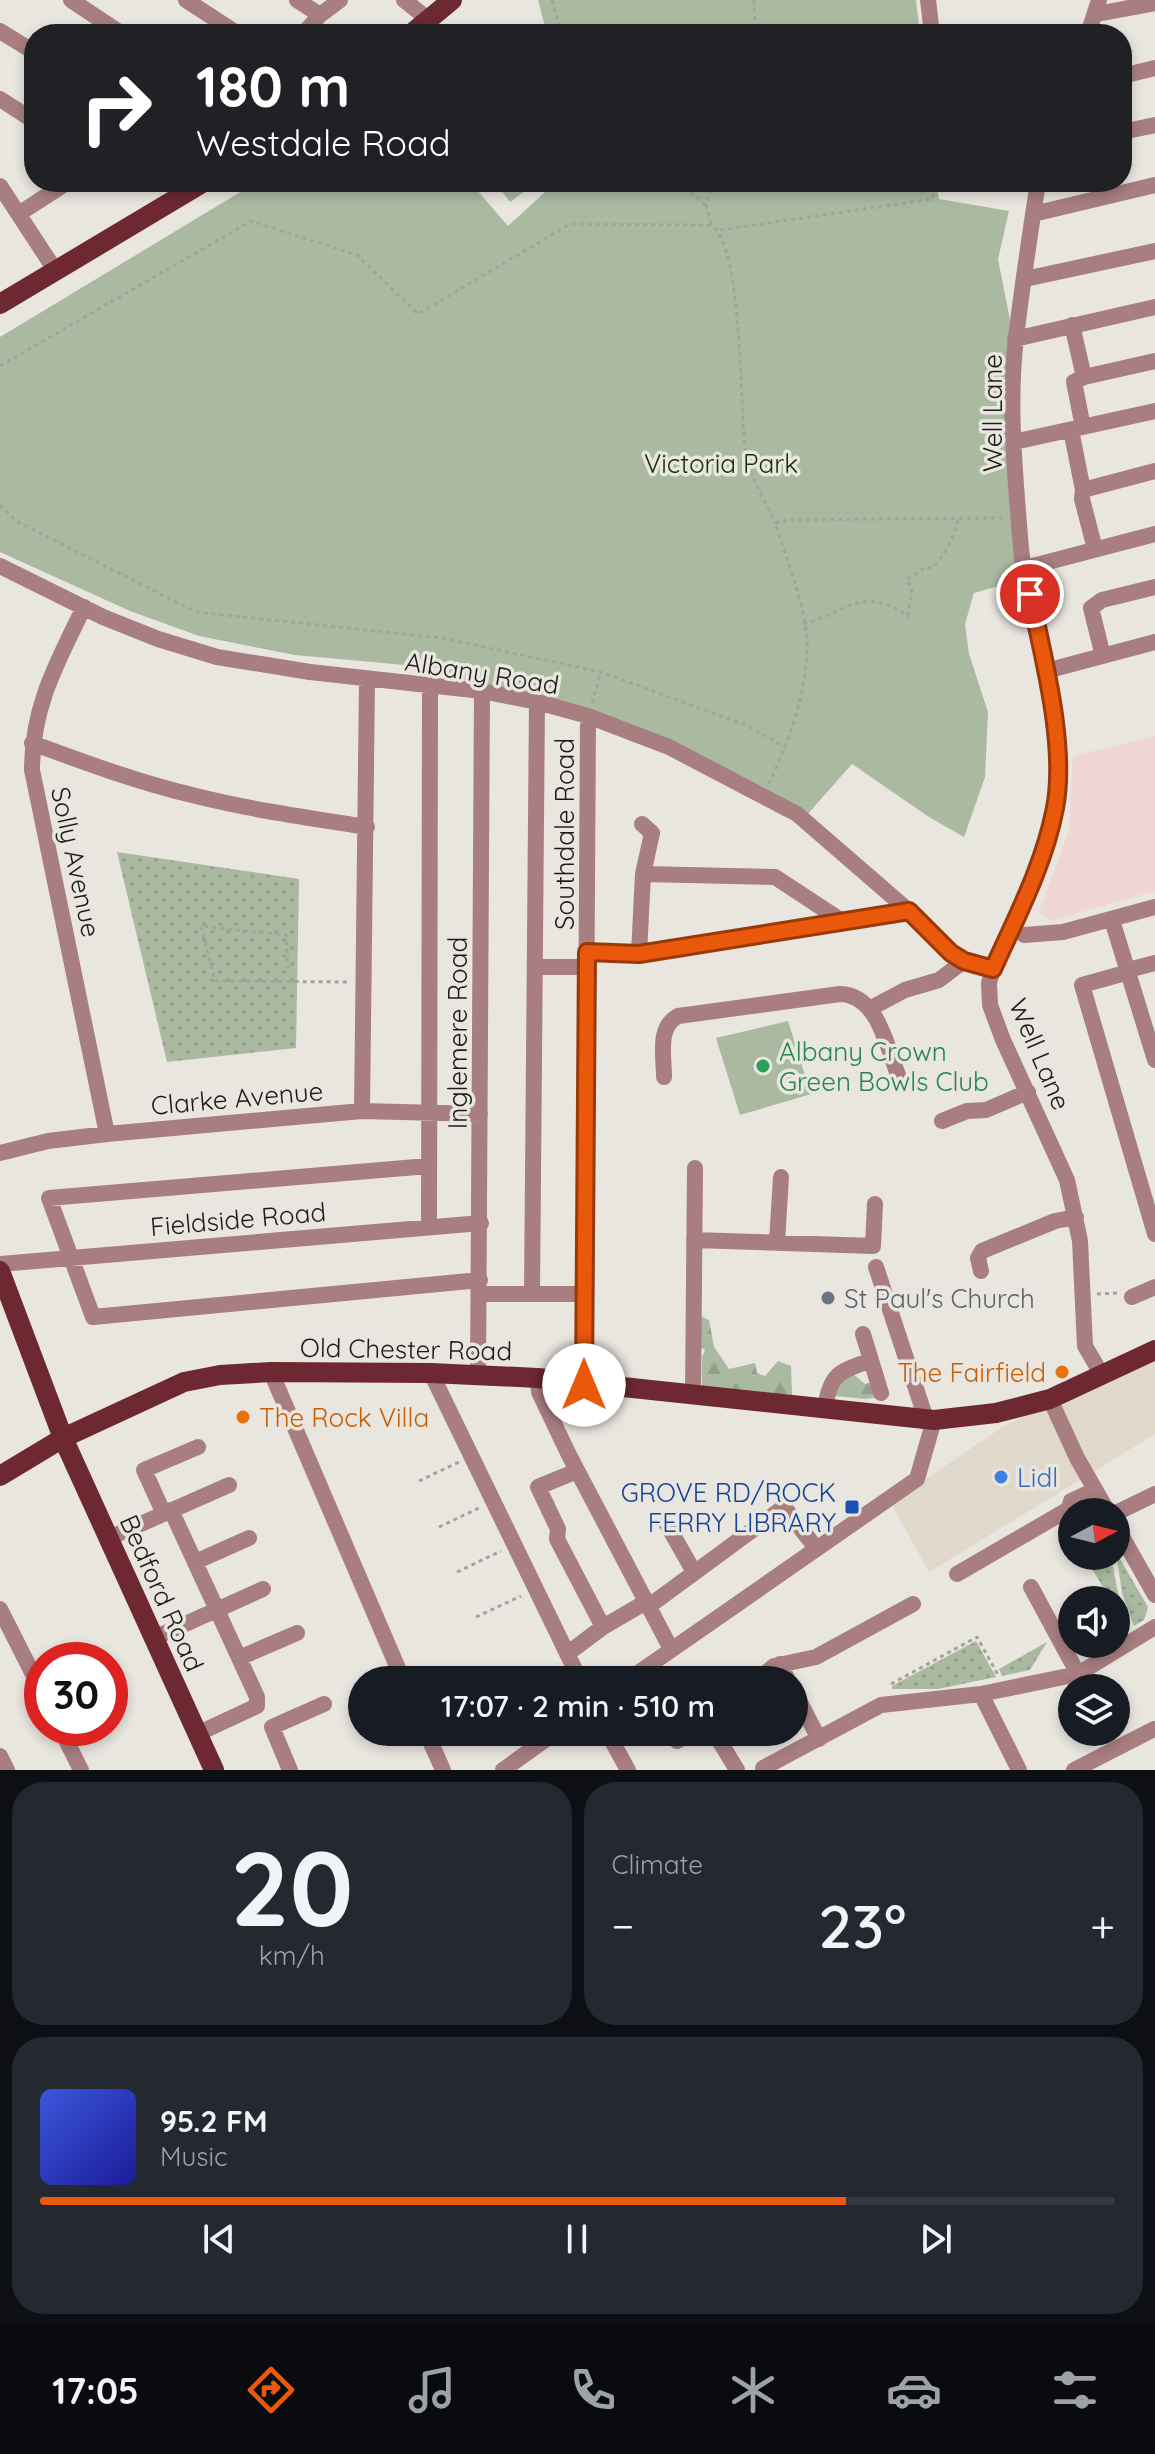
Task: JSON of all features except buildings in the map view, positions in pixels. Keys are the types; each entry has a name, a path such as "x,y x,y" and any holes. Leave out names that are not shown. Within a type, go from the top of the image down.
{"main road":[{"path":"424,24 452,0"},
{"path":"0,304 184,192"},
{"name":"Bedford Road","path":"0,1271 63,1438 214,1770"},
{"name":"Old Chester Road","path":"0,1476 63,1438 184,1382 220,1375 271,1372 431,1373 538,1378 930,1419 996,1413 1050,1399 1155,1350"}],"street":[{"path":"71,0 107,24"},
{"path":"186,0 223,24"},
{"path":"297,0 320,15"},
{"path":"312,24 340,0"},
{"path":"404,0 429,20"},
{"path":"928,0 931,24"},
{"path":"1098,7 1155,3"},
{"path":"0,31 24,46"},
{"path":"1132,74 1155,68"},
{"path":"0,99 24,115"},
{"path":"1132,130 1155,125"},
{"path":"1132,190 1155,185"},
{"path":"0,186 55,270"},
{"path":"20,213 53,192"},
{"name":"Well Lane","path":"1036,192 1015,339 1014,442 1025,568 1046,671 1058,774 1056,805 1036,873 993,969 989,983 990,1005 1067,1180 1076,1217 1085,1346 1102,1375"},
{"path":"1033,214 1126,192"},
{"path":"1025,279 1155,251"},
{"path":"1015,339 1155,307"},
{"path":"1072,325 1084,377"},
{"path":"1095,549 1082,499 1074,382 1155,361"},
{"path":"1014,442 1155,411"},
{"path":"1083,490 1155,471"},
{"path":"1025,568 1155,534"},
{"name":"Albany Road","path":"0,566 158,639 217,657 367,680 482,691 588,716 669,747 797,814 909,911 951,953 964,961 993,969"},
{"path":"1103,656 1091,608 1102,600 1155,587"},
{"name":"Solly Avenue","path":"84,607 39,707 32,743 32,770 107,1134"},
{"path":"1046,671 1155,642"},
{"path":"362,1111 367,680"},
{"path":"429,1227 430,687"},
{"name":"Inglemere Road","path":"478,1375 482,691"},
{"path":"532,1294 537,702"},
{"name":"Southdale Road","path":"584,1385 588,716"},
{"path":"32,743 197,797 367,827"},
{"path":"639,954 643,874 652,833 642,824"},
{"path":"643,874 775,877 845,923"},
{"path":"1024,935 1063,932 1155,907"},
{"path":"536,967 639,954 909,911"},
{"path":"1112,920 1155,1060"},
{"path":"871,1008 905,990 939,980 964,961"},
{"path":"1155,963 1082,985 1155,1234"},
{"path":"664,1077 664,1029 668,1022 678,1016 840,994 860,998 871,1008 900,1080"},
{"path":"942,1121 967,1111 986,1110 1028,1092"},
{"name":"Clarke Avenue","path":"0,1153 48,1141 107,1134 362,1111 480,1114"},
{"path":"428,1166 49,1198 93,1317 480,1287 532,1294 585,1294"},
{"path":"693,1395 695,1168"},
{"path":"777,1242 781,1177"},
{"path":"694,1240 873,1246 875,1204"},
{"path":"981,1271 978,1258 982,1251 1055,1221 1076,1217"},
{"name":"Fieldside Road","path":"0,1264 481,1223"},
{"path":"648,1666 917,1479 930,1419 876,1267"},
{"path":"1132,1297 1155,1287"},
{"path":"863,1334 881,1393"},
{"path":"825,1409 828,1387 833,1377 871,1360"},
{"path":"271,1372 397,1666"},
{"path":"431,1373 573,1666"},
{"path":"538,1378 539,1392 577,1471 671,1649"},
{"path":"1050,1399 1100,1498"},
{"path":"197,1734 257,1706 257,1697 195,1562 144,1470 198,1447"},
{"path":"577,1471 538,1487 558,1529 557,1539 603,1627"},
{"path":"109,1538 229,1485"},
{"path":"957,1574 1069,1509 1071,1501 1095,1490"},
{"path":"1130,1506 1155,1494"},
{"path":"567,1654 603,1627 648,1604 784,1507 816,1548"},
{"path":"665,1521 694,1572"},
{"path":"195,1562 249,1538"},
{"path":"1130,1551 1155,1595"},
{"path":"1031,1587 1078,1674 1155,1627"},
{"path":"154,1638 263,1589"},
{"path":"777,1666 816,1657 913,1604"},
{"path":"0,1609 24,1656"},
{"path":"239,1658 297,1633"},
{"path":"763,1768 881,1705 981,1694 1058,1678"},
{"path":"981,1694 1019,1770"},
{"path":"284,1768 272,1727 324,1704"},
{"path":"808,1718 819,1739"},
{"path":"1074,1770 1154,1729"},
{"path":"69,1746 81,1770"},
{"path":"432,1746 443,1770"},
{"path":"503,1770 536,1746"},
{"path":"615,1746 628,1770"},
{"path":"722,1746 737,1770"},
{"path":"0,1756 7,1770"}],"path":[{"path":"552,0 559,24"},
{"path":"754,0 755,24"},
{"path":"690,192 706,205"},
{"path":"710,192 706,205 711,225"},
{"path":"0,366 251,221 357,255 418,314 570,224 711,225 719,230 933,199 932,192"},
{"path":"719,230 733,278 746,457 775,523 799,599 807,652 796,720 763,795"},
{"path":"775,523 787,520 1003,518 1002,501 1017,499"},
{"path":"0,505 16,521 196,612 442,638 601,672 748,726 785,747"},
{"path":"803,624 823,619 864,600 896,607 908,616 912,588 906,580 926,567 932,568 941,559 955,533 958,517"},
{"path":"588,716 601,672"},
{"path":"288,969 286,935 201,926 215,981 365,982"},
{"path":"1082,1295 1126,1293 1132,1297"},
{"path":"419,1481 472,1456"},
{"path":"439,1527 494,1501"},
{"path":"457,1572 515,1545"},
{"path":"476,1617 535,1589"},
{"path":"891,1684 977,1637 1005,1689"}],"shaded area":[{"path":"1155,736 1155,891 1050,921 1039,912 1069,831 1073,756"},
{"path":"1155,1359 1155,1434 929,1572 891,1503 1007,1424"}],"green space":[{"path":"538,0 916,0 919,24 544,24"},
{"name":"Victoria Park","path":"240,192 479,192 508,226 545,192 938,192 939,199 1009,211 998,259 1013,336 1023,579 974,593 965,624 969,654 988,712 985,777 964,837 852,764 805,817 671,745 485,689 437,668 295,655 199,636 130,611 0,552 0,337"},
{"path":"502,192 524,192 510,202"},
{"path":"117,852 299,879 296,1048 167,1062"},
{"name":"Albany Crown Green Bowls Club","path":"788,1021 811,1094 740,1115 716,1038"},
{"path":"699,1315 709,1320 714,1347 729,1369 755,1363 757,1373 765,1376 778,1361 791,1366 792,1395 702,1389 702,1357 705,1350 699,1346"},
{"path":"852,1373 865,1384 876,1381 890,1396 864,1399 836,1396 826,1384"},
{"path":"1093,1570 1114,1570 1116,1586 1102,1586"},
{"path":"1119,1570 1126,1570 1148,1607 1144,1620 1134,1626 1130,1615 1130,1586 1121,1586"},
{"path":"976,1641 996,1677 938,1689 892,1689 892,1686"},
{"path":"1047,1642 1030,1670 1002,1676 999,1669"}],"place":[{"name":"Albany Crown Green Bowls Club","path":"763,1066"},
{"name":"St Paul's Church","path":"828,1298"},
{"name":"The Fairfield","path":"1062,1372"},
{"name":"The Rock Villa","path":"243,1417"},
{"name":"Lidl","path":"1001,1477"},
{"name":"GROVE RD/ROCK FERRY LIBRARY","path":"852,1507"}],"route":[{"path":"584,1385 587,952 639,954 909,911 951,953 964,961 993,969 1031,885 1056,805 1056,737 1030,594"}]}
